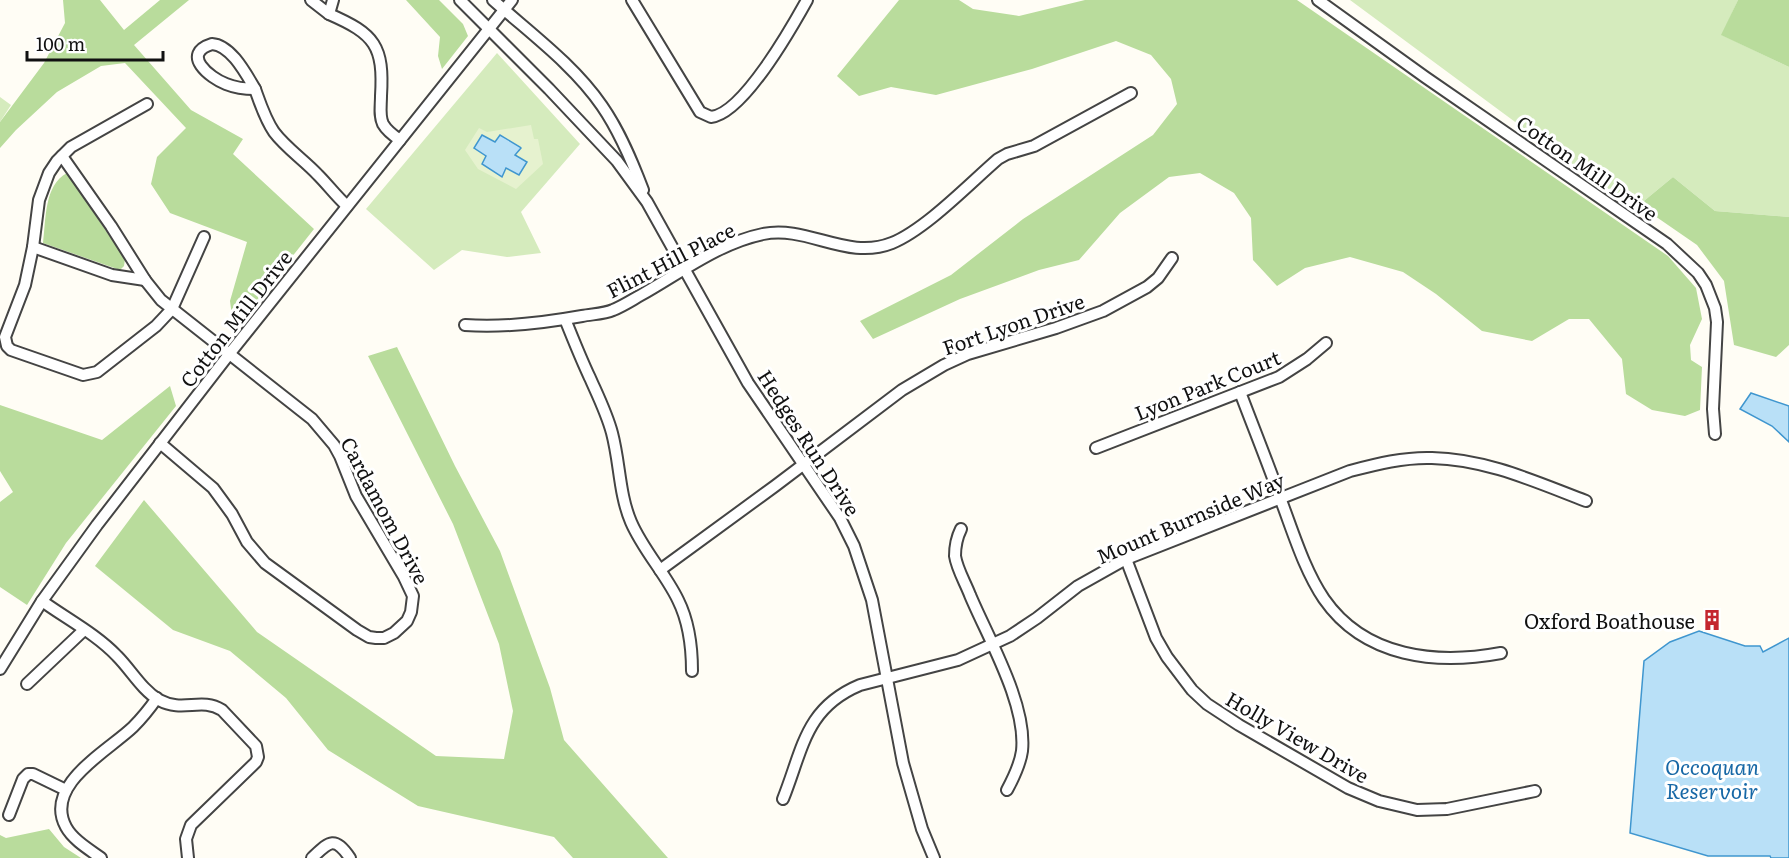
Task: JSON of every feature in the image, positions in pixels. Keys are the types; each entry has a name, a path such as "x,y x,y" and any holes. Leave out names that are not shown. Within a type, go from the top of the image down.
{"street":[{"path":"311,0 329,14 359,28 374,45 382,67 381,117 387,129 400,140"},
{"path":"329,14 333,0"},
{"name":"Hedges Run Drive","path":"460,0 605,146 647,202"},
{"name":"Hedges Run Drive","path":"493,0 572,71 603,106 617,130 647,202 748,383 840,518 858,555 872,600 903,763 931,857"},
{"name":"Cotton Mill Drive","path":"0,669 4,654 96,525 512,0"},
{"path":"632,0 700,112 711,117 722,114 759,76 782,44 807,0"},
{"name":"Cotton Mill Drive","path":"1318,0 1578,184 1667,244 1691,266 1706,285 1712,298 1717,322 1713,410 1716,434"},
{"path":"255,89 237,87 214,78 200,66 198,55 201,50 212,44 222,46 245,72 255,89 273,130 347,206"},
{"name":"Flint Hill Place","path":"465,325 493,327 565,320 612,311 713,254 748,238 774,233 802,234 848,248 890,244 905,237 928,220 998,159 1034,146 1131,93"},
{"path":"147,104 71,147 49,173 39,200 25,285 5,337 7,346 11,350 83,375 98,372 172,309 204,237"},
{"name":"Cardamom Drive","path":"62,156 156,295 312,419 334,444 356,496 404,577 412,596 411,612 406,621 394,633 384,638 363,634 265,563 247,542 232,514 213,488 160,443"},
{"path":"33,247 112,275 145,280"},
{"name":"Fort Lyon Drive","path":"660,570 920,378 968,354 1103,311 1147,287 1158,278 1172,258"},
{"path":"565,320 612,431 621,489 632,524 678,600 686,620 690,637 692,671"},
{"name":"Lyon Park Court","path":"1096,448 1279,377 1307,359 1326,342"},
{"path":"1240,392 1298,547 1316,586 1335,612 1357,631 1391,649 1422,657 1461,658 1501,653"},
{"name":"Mount Burnside Way","path":"783,799 809,728 830,702 847,690 958,660 993,645 1037,618 1078,586 1126,559 1350,471 1397,460 1430,458 1466,462 1517,475 1586,501"},
{"path":"961,529 956,544 957,564 1012,693 1022,736 1020,760 1007,790"},
{"name":"Holly View Drive","path":"1126,559 1156,638 1192,690 1207,704 1239,725 1348,788 1379,801 1417,810 1447,809 1535,791"},
{"path":"42,601 116,655 157,698 170,705 207,704 215,706 229,717 256,746 258,751 256,762 190,825 186,838 188,858"},
{"path":"27,684 84,630"},
{"path":"101,858 67,829 62,809 66,790 75,776 134,726 157,698"},
{"path":"9,815 23,779 28,774 33,774 66,790"},
{"path":"312,858 325,845 334,843 340,845 350,858"}],"green space":[{"path":"63,0 100,0 124,30 160,0 189,0 134,45 191,110 243,139 233,154 314,229 242,320 232,316 230,301 247,242 170,213 151,184 157,157 186,128 125,63 101,66 57,92 0,148 0,122 44,63 65,23"},
{"path":"406,0 439,0 463,24 468,36 442,69 438,56 440,37"},
{"path":"899,0 959,0 973,9 1019,16 1085,0 1297,0 1668,256 1696,288 1702,319 1690,345 1691,360 1702,367 1700,410 1685,416 1652,410 1626,394 1622,359 1589,319 1569,319 1532,341 1482,331 1436,294 1403,272 1350,257 1305,268 1277,286 1253,260 1251,218 1234,193 1200,173 1169,177 1120,213 1079,260 1039,270 960,299 873,339 860,321 951,275 1023,219 1153,135 1177,104 1171,79 1151,55 1116,41 1032,69 936,95 891,87 859,96 837,76"},
{"path":"1350,0 1738,0 1722,35 1789,67 1789,217 1715,211 1673,177 1639,205 1599,184"},
{"path":"1738,0 1789,0 1789,67 1721,35"},
{"path":"497,53 580,144 521,212 541,253 507,257 462,250 434,270 366,209"},
{"path":"0,97 11,105 0,122"},
{"path":"531,125 534,139 538,139 543,164 516,189 478,169 465,150 479,128 487,132"},
{"path":"67,173 125,259 124,266 120,270 43,243 50,194 59,179"},
{"path":"1673,177 1715,211 1789,217 1789,345 1776,357 1734,345 1724,281 1697,245 1639,205"},
{"path":"397,347 455,466 500,551 550,688 564,740 668,858 573,858 554,837 418,806 328,750 286,698 230,651 173,630 95,566 144,500 257,632 436,756 504,759 513,711 499,644 453,524 368,356"},
{"path":"170,386 176,406 66,543 27,605 0,587 0,502 13,492 0,471 0,405 102,440"},
{"path":"49,829 64,847 81,858 0,858 0,835 6,838"}],"water":[{"path":"482,135 495,142 500,135 521,148 515,155 527,162 519,175 506,168 502,177 482,164 486,156 474,148"},
{"path":"1751,393 1789,406 1789,442 1772,426 1740,409"},
{"name":"Occoquan Reservoir","path":"1699,631 1745,646 1760,646 1763,652 1789,638 1789,858 1708,856 1630,833 1644,661 1670,642"}],"place":[{"name":"Oxford Boathouse","path":"1712,620"}]}
